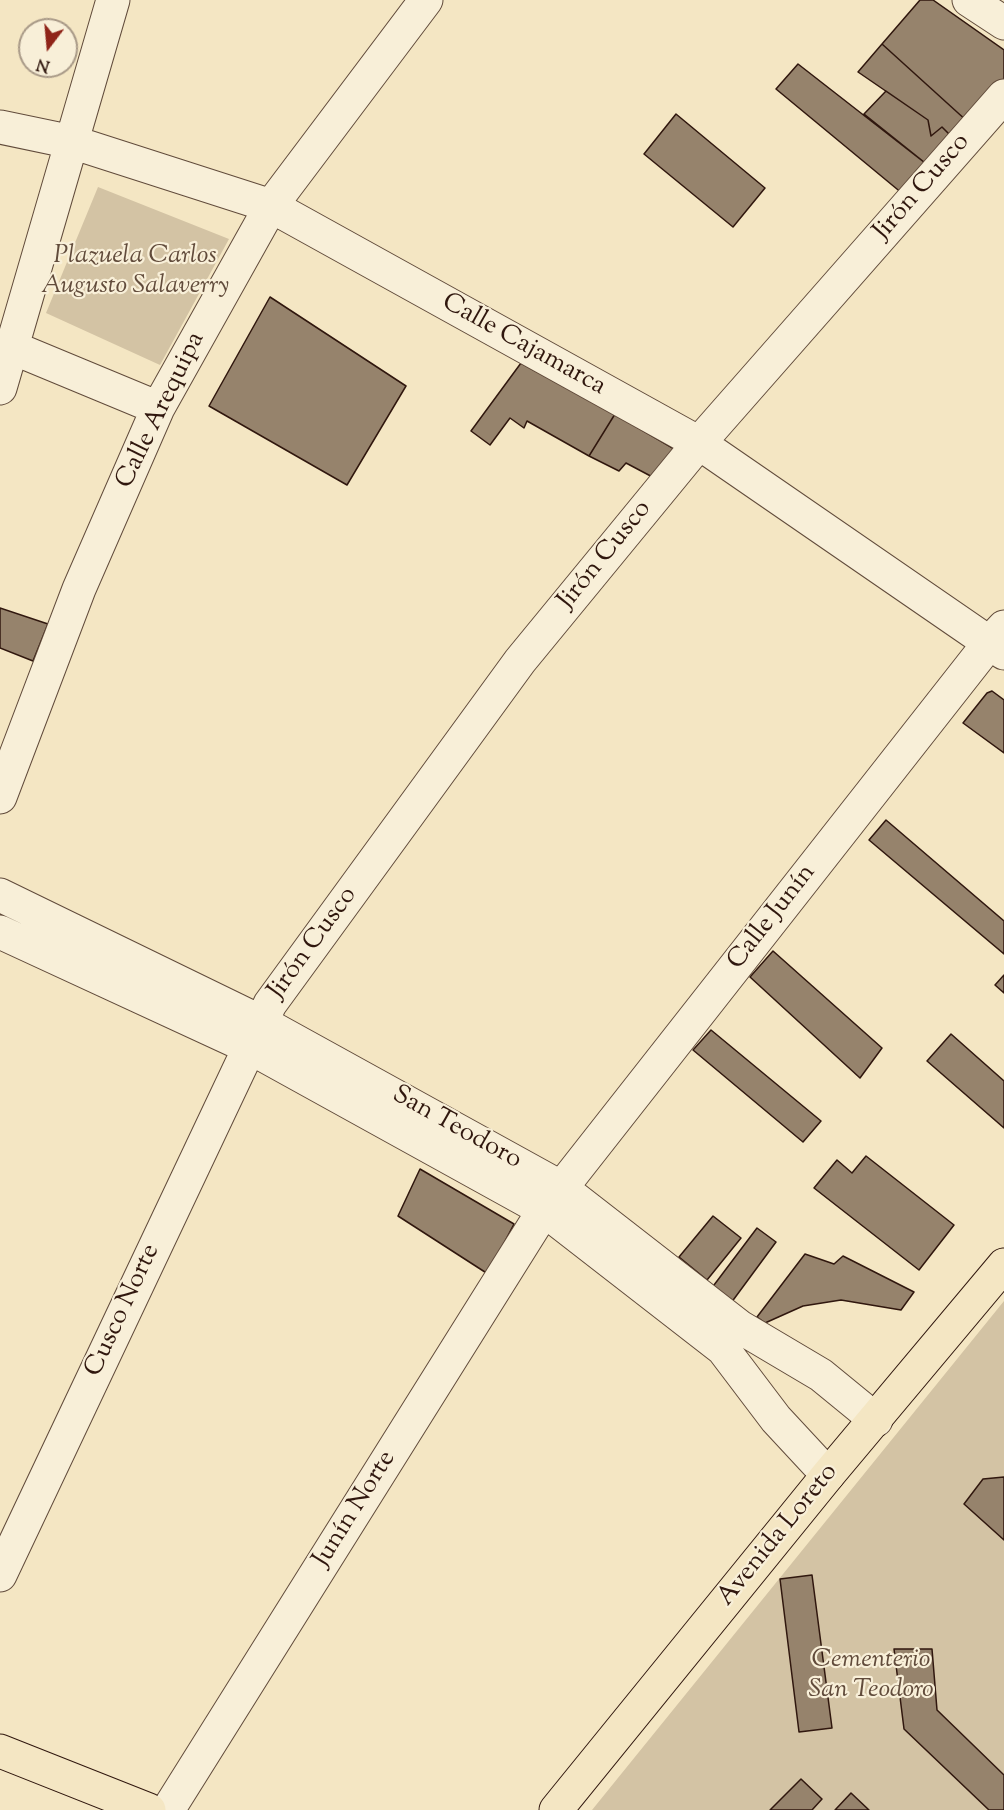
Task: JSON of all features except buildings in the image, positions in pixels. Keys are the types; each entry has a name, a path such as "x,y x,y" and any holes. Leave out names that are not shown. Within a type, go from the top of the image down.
{"main road":[{"name":"Avenida Loreto","path":"556,1810 828,1475 1004,1264"},
{"path":"0,1750 149,1810"}],"street":[{"path":"0,388 113,0"},
{"name":"Calle Arequipa","path":"0,797 79,589 158,408 271,206 426,0"},
{"path":"969,0 1004,23"},
{"name":"Jirón Cusco","path":"255,1034 270,1004 520,661 699,443 1004,96"},
{"name":"Calle Cajamarca","path":"0,127 72,142 271,206 699,443 999,641"},
{"path":"12,347 158,408"},
{"name":"Calle Junín","path":"552,1199 999,641"},
{"name":"San Teodoro","path":"0,896 552,1199 740,1327 821,1376 876,1420"},
{"name":"San Teodoro","path":"0,932 255,1034"},
{"name":"Cusco Norte","path":"0,1575 255,1034"},
{"name":"San Teodoro","path":"552,1199 723,1349 776,1419 828,1475"},
{"name":"Junín Norte","path":"168,1810 552,1199"}],"green space":[{"name":"Plazuela Carlos Augusto Salaverry","path":"98,187 229,239 160,365 46,313"},
{"name":"Cementerio San Teodoro","path":"1004,1301 1004,1810 592,1810"}]}
